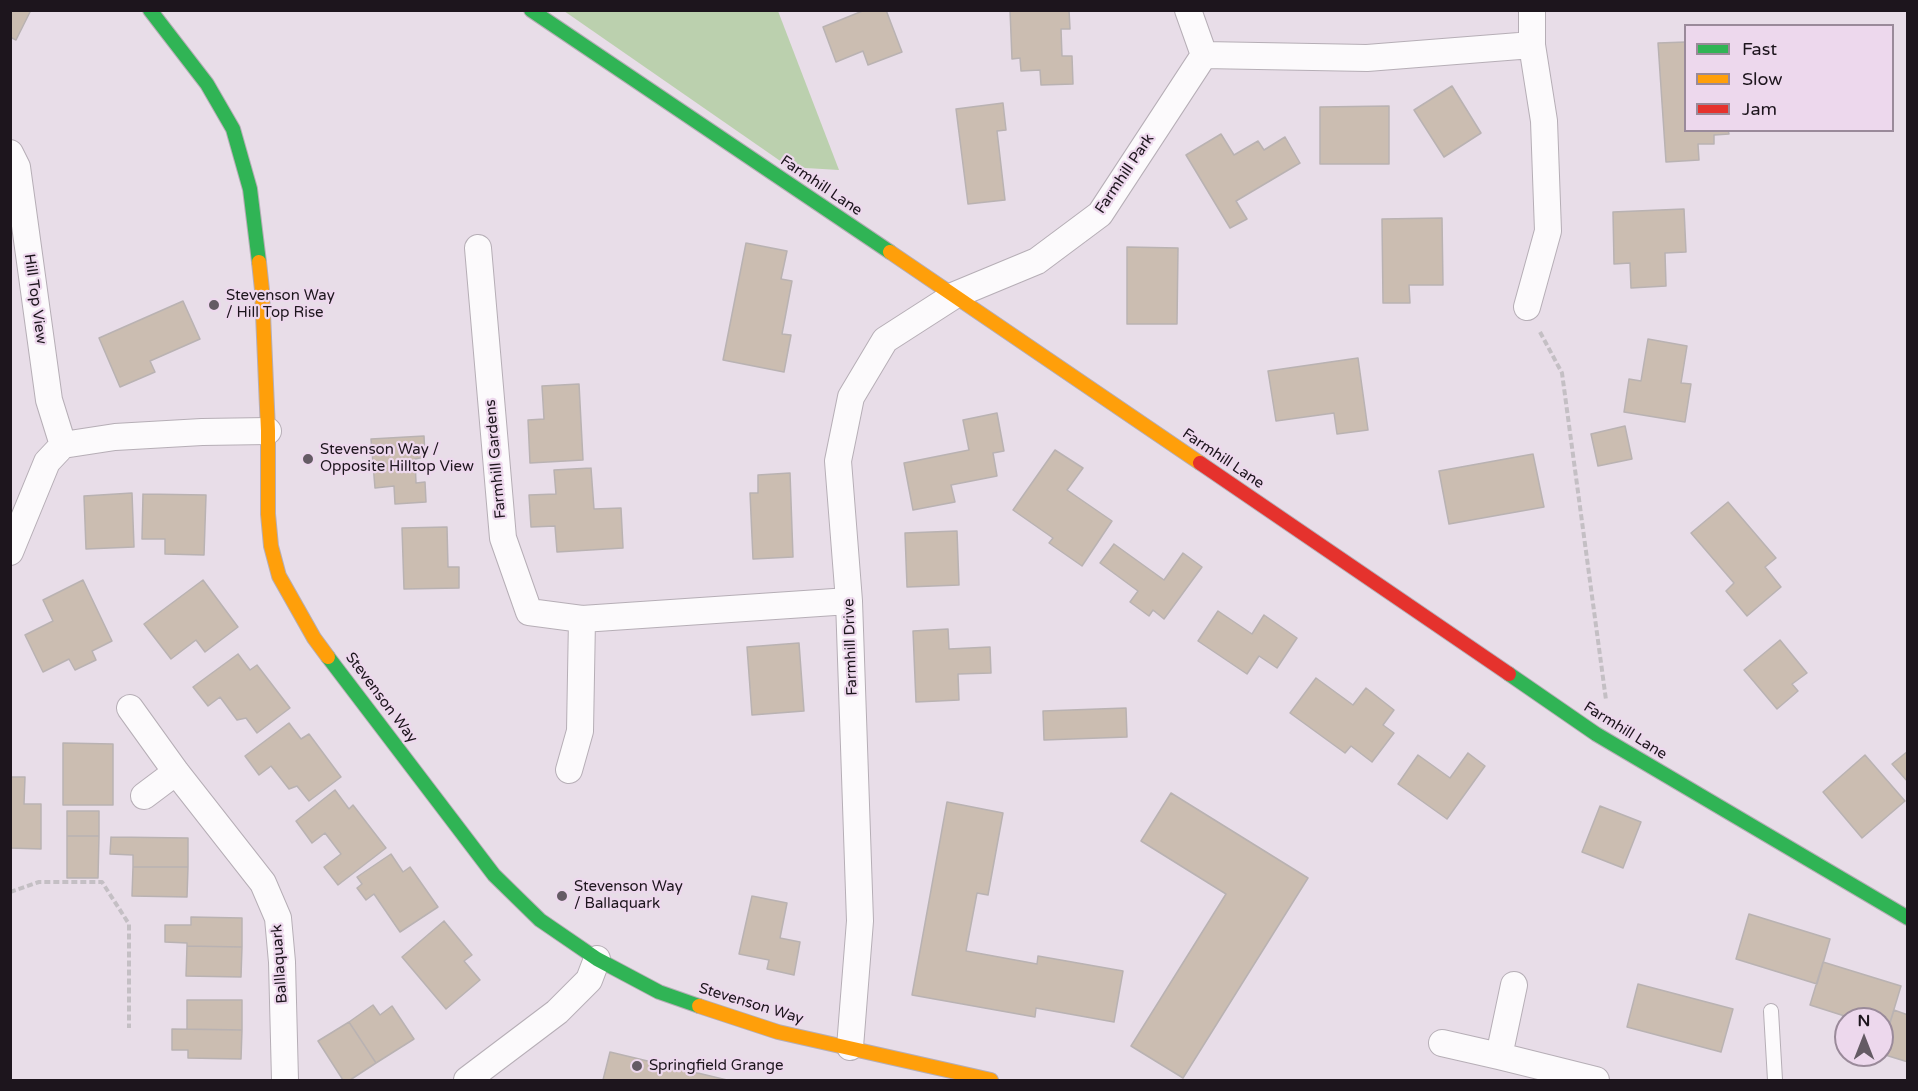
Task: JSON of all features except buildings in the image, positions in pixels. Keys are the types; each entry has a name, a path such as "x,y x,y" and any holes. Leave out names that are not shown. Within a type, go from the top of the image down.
{"street":[{"name":"Stevenson Way","path":"150,10 207,84 233,129 250,189 262,290 268,431 268,514 271,546 279,576 314,638 494,875 540,920 597,959 659,992 778,1032 991,1080"},
{"name":"Farmhill Lane","path":"531,10 955,295 1596,734 1908,918"},
{"path":"1188,10 1204,55 1367,58 1532,45"},
{"path":"1527,307 1548,231 1544,121 1532,45 1532,10"},
{"name":"Farmhill Park","path":"955,295 1037,261 1100,214 1204,55"},
{"name":"Hill Top View","path":"10,153 17,166 49,399 63,445"},
{"name":"Farmhill Gardens","path":"478,249 503,538 529,612 582,619 849,601"},
{"name":"Farmhill Drive","path":"850,1047 861,921 849,601 838,461 851,397 885,340 955,295"},
{"path":"10,552 15,546 47,462 63,445 115,437 268,431"},
{"path":"569,770 580,731 582,619"},
{"name":"Balllaquark","path":"130,708 176,772 263,883 278,918 282,962 285,1080"},
{"path":"144,796 176,772"},
{"path":"467,1080 557,1012 589,980 597,959"},
{"path":"1499,1056 1514,985"},
{"path":"1443,1043 1596,1080"}],"lane":[{"path":"1771,1011 1775,1080"}],"path":[{"path":"1527,307 1562,373 1607,708"},
{"path":"10,892 39,882 102,882 129,924 129,1028"}],"green space":[{"path":"564,11 778,11 839,170 789,167"}],"traffic: fast":[{"path":"150,10 207,84 233,129 250,189 259,262"},
{"path":"531,10 890,252"},
{"path":"328,657 494,875 540,920 597,959 659,992 699,1006"},
{"path":"1509,674 1596,734 1908,918"}],"traffic: slow":[{"path":"890,252 1200,463"},
{"path":"259,262 268,431 268,514 271,546 279,576 314,638 328,657"},
{"path":"699,1006 778,1032 991,1080"}],"traffic: jam":[{"path":"1200,463 1509,674"}],"place":[{"name":"Stevenson Way / Hill Top Rise","path":"214,305"},
{"name":"Stevenson Way / Opposite Hilltop View","path":"308,459"},
{"name":"Stevenson Way / Ballaquark","path":"562,896"},
{"name":"Springfield Grange","path":"637,1066"}]}
